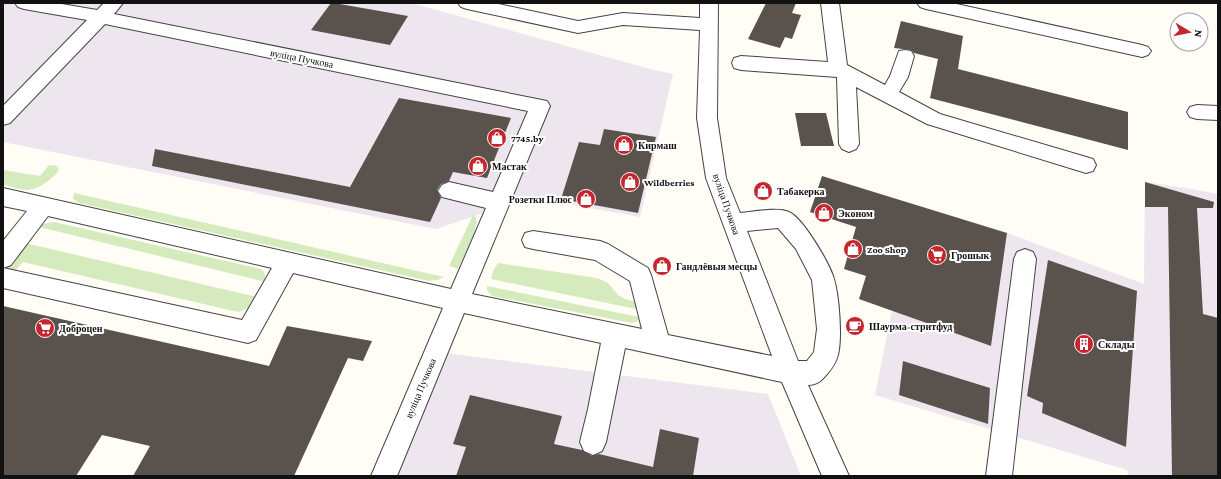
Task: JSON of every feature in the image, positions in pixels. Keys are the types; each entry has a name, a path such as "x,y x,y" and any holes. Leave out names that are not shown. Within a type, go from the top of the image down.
{"street":[{"path":"24,3 107,10"},
{"path":"468,3 578,27 624,11 709,25"},
{"name":"вуліца Пучкова","path":"709,3 707,118 716,178 790,372 836,476"},
{"path":"830,3 842,71 849,144"},
{"path":"926,3 1142,51"},
{"path":"3,118 107,10"},
{"name":"вуліца Пучкова","path":"107,10 540,106 384,476"},
{"path":"888,95 899,77 905,56"},
{"path":"741,63 842,71 934,119 1086,165"},
{"path":"1197,112 1218,112"},
{"path":"449,192 500,202"},
{"path":"3,197 457,301 790,372 813,373 826,356 829,330 823,279 804,242 783,219 733,223"},
{"path":"3,258 44,206"},
{"path":"533,240 600,251 640,275 658,344"},
{"path":"999,476 1026,259"},
{"path":"3,278 248,332 288,262"},
{"path":"593,442 601,409 614,334"}],"shaded area":[{"path":"3,3 411,3 673,74 640,217 530,197 436,229 3,142"},
{"path":"1145,182 1218,194 1218,476 1128,476 1127,470 875,395 892,311 991,346 1007,233 1144,284"},
{"path":"445,353 768,394 801,476 393,476"}],"green space":[{"path":"49,165 57,166 59,170 49,180 37,188 25,190 3,185 3,170 40,176"},
{"path":"74,193 444,277 438,280 429,281 79,203 73,199"},
{"path":"474,213 477,222 473,236 458,269 449,266"},
{"path":"54,222 261,269 264,272 266,282 39,227 43,224"},
{"path":"25,243 257,297 247,309 238,312 23,262 15,271 5,269"},
{"path":"498,263 597,278 608,283 619,296 637,302 636,309 491,279 493,271"},
{"path":"487,286 639,317 638,321 632,323 492,296 487,290"}],"building":[{"path":"331,3 408,16 390,45 311,30"},
{"path":"766,3 796,3 792,13 801,15 792,39 785,37 780,48 748,39"},
{"path":"901,21 963,36 958,69 1128,112 1128,150 930,98 938,59 914,53 911,50 894,48"},
{"path":"399,98 511,118 487,178 453,172 449,181 441,184 437,190 441,198 430,222 152,166 155,149 350,187"},
{"path":"795,113 826,113 834,146 801,146"},
{"path":"604,129 656,137 638,213 561,199 579,142 600,145"},
{"name":"Грошык","path":"822,176 1007,233 991,346 859,299 866,276 844,269 856,227 810,212"},
{"path":"1145,182 1214,202 1213,208 1197,208 1203,314 1218,318 1218,476 1172,476 1168,207 1145,207"},
{"name":"Склады","path":"1048,260 1137,291 1126,447 1042,413 1043,403 1027,396"},
{"path":"3,306 269,366 287,326 372,341 363,361 348,358 294,476 133,476 150,446 102,435 76,476 3,476"},
{"path":"903,361 990,388 988,424 899,395"},
{"path":"470,395 562,416 554,444 582,450 592,456 599,454 653,467 660,429 699,438 693,476 456,476 466,447 453,444"}],"place":[{"name":"7745.by","path":"497,138"},
{"name":"Кирмаш","path":"624,145"},
{"name":"Мастак","path":"478,166"},
{"name":"Wildberries","path":"630,182"},
{"name":"Табакерка","path":"763,191"},
{"name":"Розетки Плюс","path":"586,199"},
{"name":"Эконом","path":"824,213"},
{"name":"Zoo Shop","path":"853,249"},
{"name":"Грошык","path":"937,255"},
{"name":"Гандлёвыя месцы","path":"662,266"},
{"name":"Шаурма-стритфуд","path":"855,326"},
{"name":"Доброцен","path":"45,328"},
{"name":"Склады","path":"1084,344"}]}
